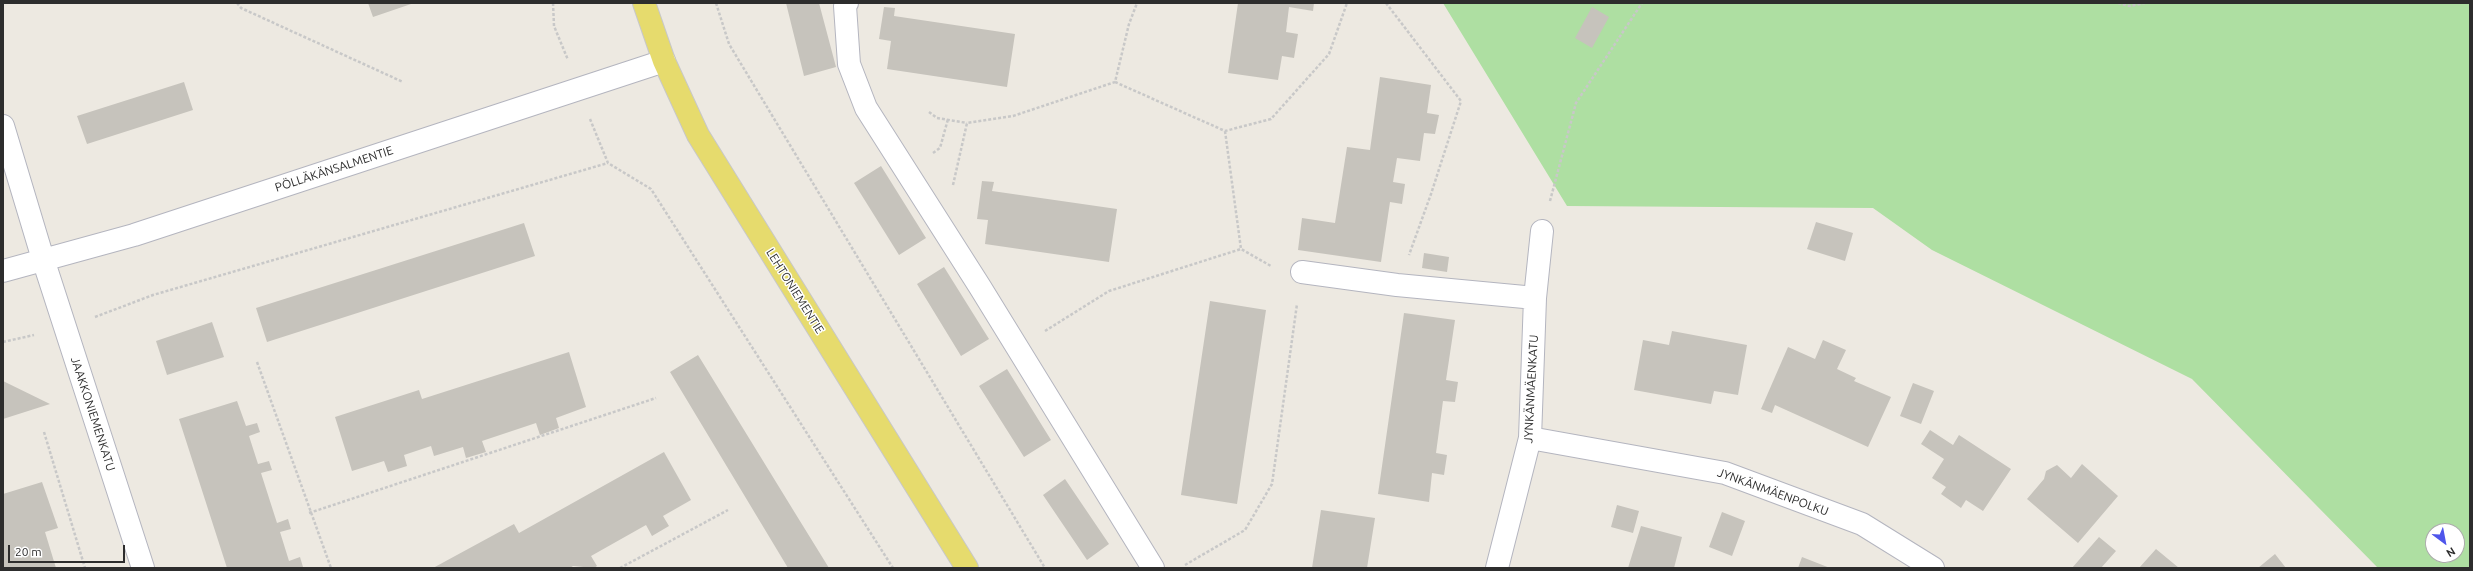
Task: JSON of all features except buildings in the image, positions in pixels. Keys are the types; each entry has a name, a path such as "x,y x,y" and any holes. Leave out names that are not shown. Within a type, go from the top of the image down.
{"main road":[{"name":"LEHTONIEMENTIE","path":"644,3 664,61 698,135 967,568"}],"street":[{"path":"847,3 845,6 849,64 866,108 943,229 1153,568"},
{"name":"PÖLLÄKÄNSALMENTIE","path":"3,271 134,235 664,61"},
{"name":"JAAKKONIEMENKATU","path":"3,126 43,259 143,568"},
{"name":"JYNKÄNMÄENKATU","path":"1497,568 1530,438 1535,298 1542,230"},
{"path":"1302,272 1397,285 1535,298"},
{"name":"JYNKÄNMÄENPOLKU","path":"1530,438 1724,473 1862,524 1933,568"}],"path":[{"path":"237,3 241,8 403,82"},
{"path":"554,3 554,26 608,163 651,189 893,568"},
{"path":"716,3 729,44 1045,568"},
{"path":"1115,82 1129,24 1137,3"},
{"path":"929,112 937,118 967,123 1013,116 1115,82 1225,131 1271,119 1329,54 1347,3"},
{"path":"1386,3 1461,101 1431,194 1397,285"},
{"path":"1542,230 1576,103 1642,3"},
{"path":"2118,3 2130,6 2145,3"},
{"path":"929,155 940,148 948,119"},
{"path":"943,229 967,123"},
{"path":"1225,131 1241,249"},
{"path":"3,342 65,328 153,295 608,163"},
{"path":"1017,348 1109,291 1241,249 1268,265 1302,272"},
{"path":"1179,568 1245,530 1272,484 1298,299"},
{"path":"258,362 309,513 331,568"},
{"path":"309,513 656,398"},
{"path":"44,432 85,568"},
{"path":"620,568 728,510"}],"green space":[{"path":"1443,3 2470,3 2470,568 2378,568 2192,379 1932,250 1873,208 1567,206"}]}
